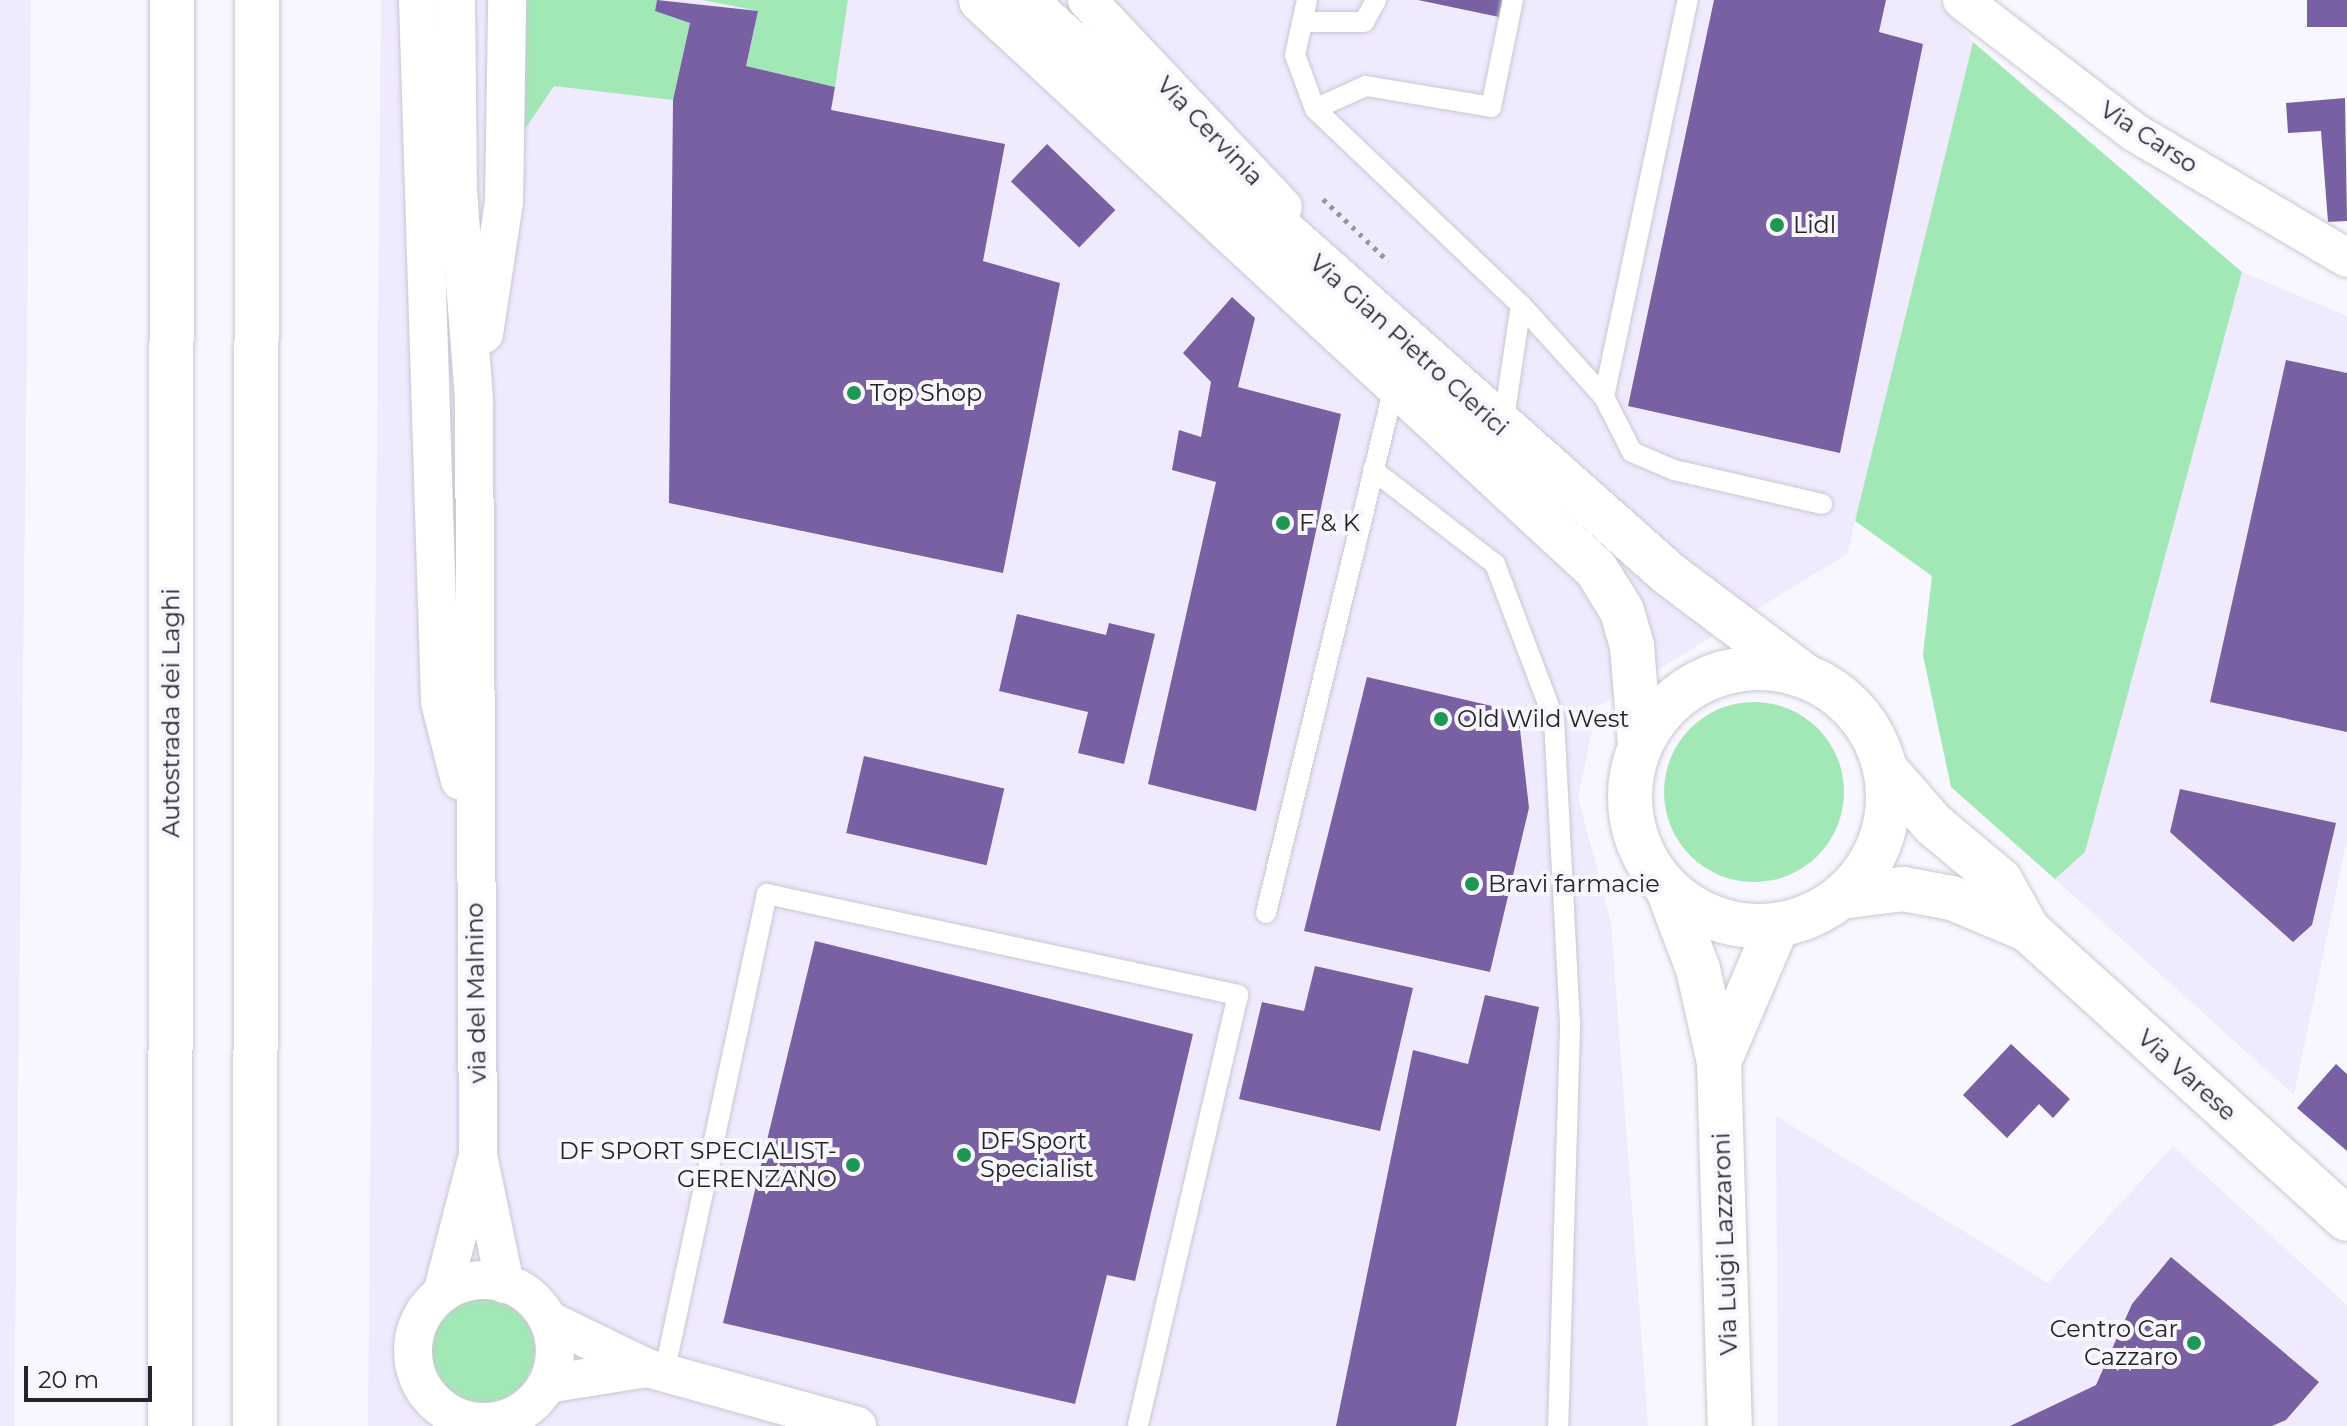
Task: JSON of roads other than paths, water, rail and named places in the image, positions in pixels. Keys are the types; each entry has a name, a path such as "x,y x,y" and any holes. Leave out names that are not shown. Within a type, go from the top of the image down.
{"main road":[{"name":"Autostrada dei Laghi","path":"170,1426 172,0"},
{"path":"255,1426 257,0"},
{"name":"Via Gian Pietro Clerici","path":"981,0 1608,585 1632,646 1640,745"},
{"name":"Via Gian Pietro Clerici","path":"1023,0 1669,574 1806,677"},
{"path":"1756,668 1806,677 1849,704 1885,769 1881,839 1841,897 1777,926 1729,924 1668,890 1632,824 1631,774 1640,745 1665,707 1707,678 1756,668"},
{"name":"Via Varese","path":"1885,769 1934,825 2000,880 2028,930 2347,1219"},
{"name":"Via Varese","path":"1841,897 1903,889 1952,898 2028,930"},
{"name":"Via Luigi Lazzaroni","path":"1668,890 1698,969 1719,1062 1730,1426"},
{"name":"Via Luigi Lazzaroni","path":"1719,1062 1777,926"}],"street":[{"path":"418,0 440,702 473,830"},
{"path":"456,0 458,191 474,400 473,830"},
{"path":"474,400 504,202 507,0"},
{"name":"Via Cervinia","path":"1087,0 1314,239 1323,268"},
{"name":"Via Carso","path":"1962,0 2134,132 2347,258"},
{"path":"433,408 458,191"},
{"name":"via del Malnino","path":"473,830 478,1156"},
{"path":"478,1156 505,1284 548,1320 655,1371 857,1426"},
{"path":"478,1156 442,1294 417,1326 412,1346 421,1386 452,1420 499,1424 535,1401 547,1384 554,1363 548,1320"},
{"path":"442,1294 461,1284 505,1284"},
{"path":"547,1384 655,1371"}],"lane":[{"path":"1307,0 1295,55 1315,109 1521,305 1604,397 1632,452 1674,470 1822,504"},
{"path":"1302,22 1364,22 1376,0"},
{"path":"1315,109 1366,86 1491,107 1513,0"},
{"path":"1604,397 1688,0"},
{"path":"1503,429 1521,305"},
{"path":"1266,913 1395,383"},
{"path":"1373,470 1495,564 1554,719 1570,1028 1558,1426"},
{"path":"655,1371 767,894 1238,995 1138,1426"}],"place":[{"name":"Lidl","path":"1777,225"},
{"name":"Top Shop","path":"854,393"},
{"name":"F & K","path":"1283,523"},
{"name":"Old Wild West","path":"1441,719"},
{"name":"Bravi farmacie","path":"1472,884"},
{"name":"DF Sport Specialist","path":"964,1155"},
{"name":"DF SPORT SPECIALIST- GERENZANO","path":"853,1165"},
{"name":"Centro Car Cazzaro","path":"2194,1343"}]}
